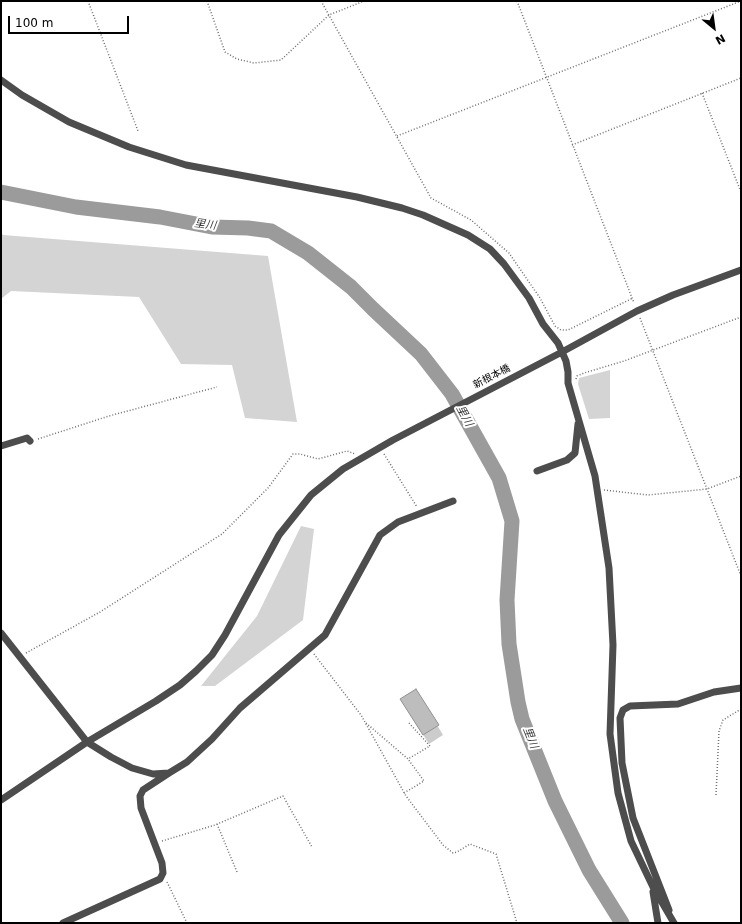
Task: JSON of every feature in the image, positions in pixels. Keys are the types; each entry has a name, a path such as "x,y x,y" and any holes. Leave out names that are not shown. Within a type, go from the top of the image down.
{"street":[{"path":"1,80 22,95 69,122 115,142 164,160 385,204 423,215 468,235 490,249 504,264 530,298 543,324 558,343 560,353 568,372 568,384 595,476 608,561 612,607 611,749 618,793 632,841 653,887 673,921"},
{"name":"新根本橋","path":"1,800 87,742 156,701 180,685 196,671 212,655 225,635 279,534 295,513 326,482 380,447 638,311 673,295 741,270"},
{"path":"537,472 567,460 575,453 579,421"},
{"path":"1,446 27,438 30,441"},
{"path":"63,923 160,879 162,873 162,863 141,808 140,796 143,790 187,762 212,740 240,708 325,635 380,535 398,522 453,501"},
{"path":"1,633 87,742 132,768 153,774 169,773"},
{"path":"611,749 623,710 630,706 678,704 714,692 741,688"},
{"path":"620,718 622,763 633,818 642,844 661,886 673,921"},
{"path":"653,887 657,923"}],"path":[{"path":"88,1 138,131"},
{"path":"207,1 225,52 237,60 254,63 282,60 329,15 364,1"},
{"path":"321,1 432,198 471,220 509,254 540,298 555,326 561,330 568,330 633,298"},
{"path":"517,1 741,576"},
{"path":"397,136 741,1"},
{"path":"572,145 741,78"},
{"path":"702,93 741,192"},
{"path":"574,382 577,376 584,373 608,367 653,351 741,317"},
{"path":"30,441 109,416 217,387"},
{"path":"380,447 421,513"},
{"path":"19,657 100,612 222,534 268,488 293,454 300,454 318,459 347,451 354,454 360,452"},
{"path":"595,476 605,491 648,496 707,489 741,476"},
{"path":"309,648 365,722 404,793 443,845 452,853 470,844 496,854 518,923"},
{"path":"716,795 719,731 723,720 741,709"},
{"path":"365,722 408,759 424,781 404,793"},
{"path":"408,723 430,746 408,759"},
{"path":"155,843 217,824 283,796 312,847"},
{"path":"217,824 237,872"},
{"path":"162,873 187,923"}],"shaded area":[{"path":"1,233 3,235 268,256 297,422 245,418 232,365 181,364 139,297 11,291 1,299"},
{"path":"610,370 610,418 589,419 578,384 579,378"},
{"path":"301,526 314,529 303,620 215,686 201,686 257,616"}],"building":[{"path":"416,689 439,725 423,735 400,699"}],"waterway":[{"name":"里川","path":"1,192 76,207 160,217 212,227 248,228 271,231 308,253 351,287 421,354 452,394 499,478 512,521 507,600 509,644 522,719 555,801 589,870 622,923"}]}
